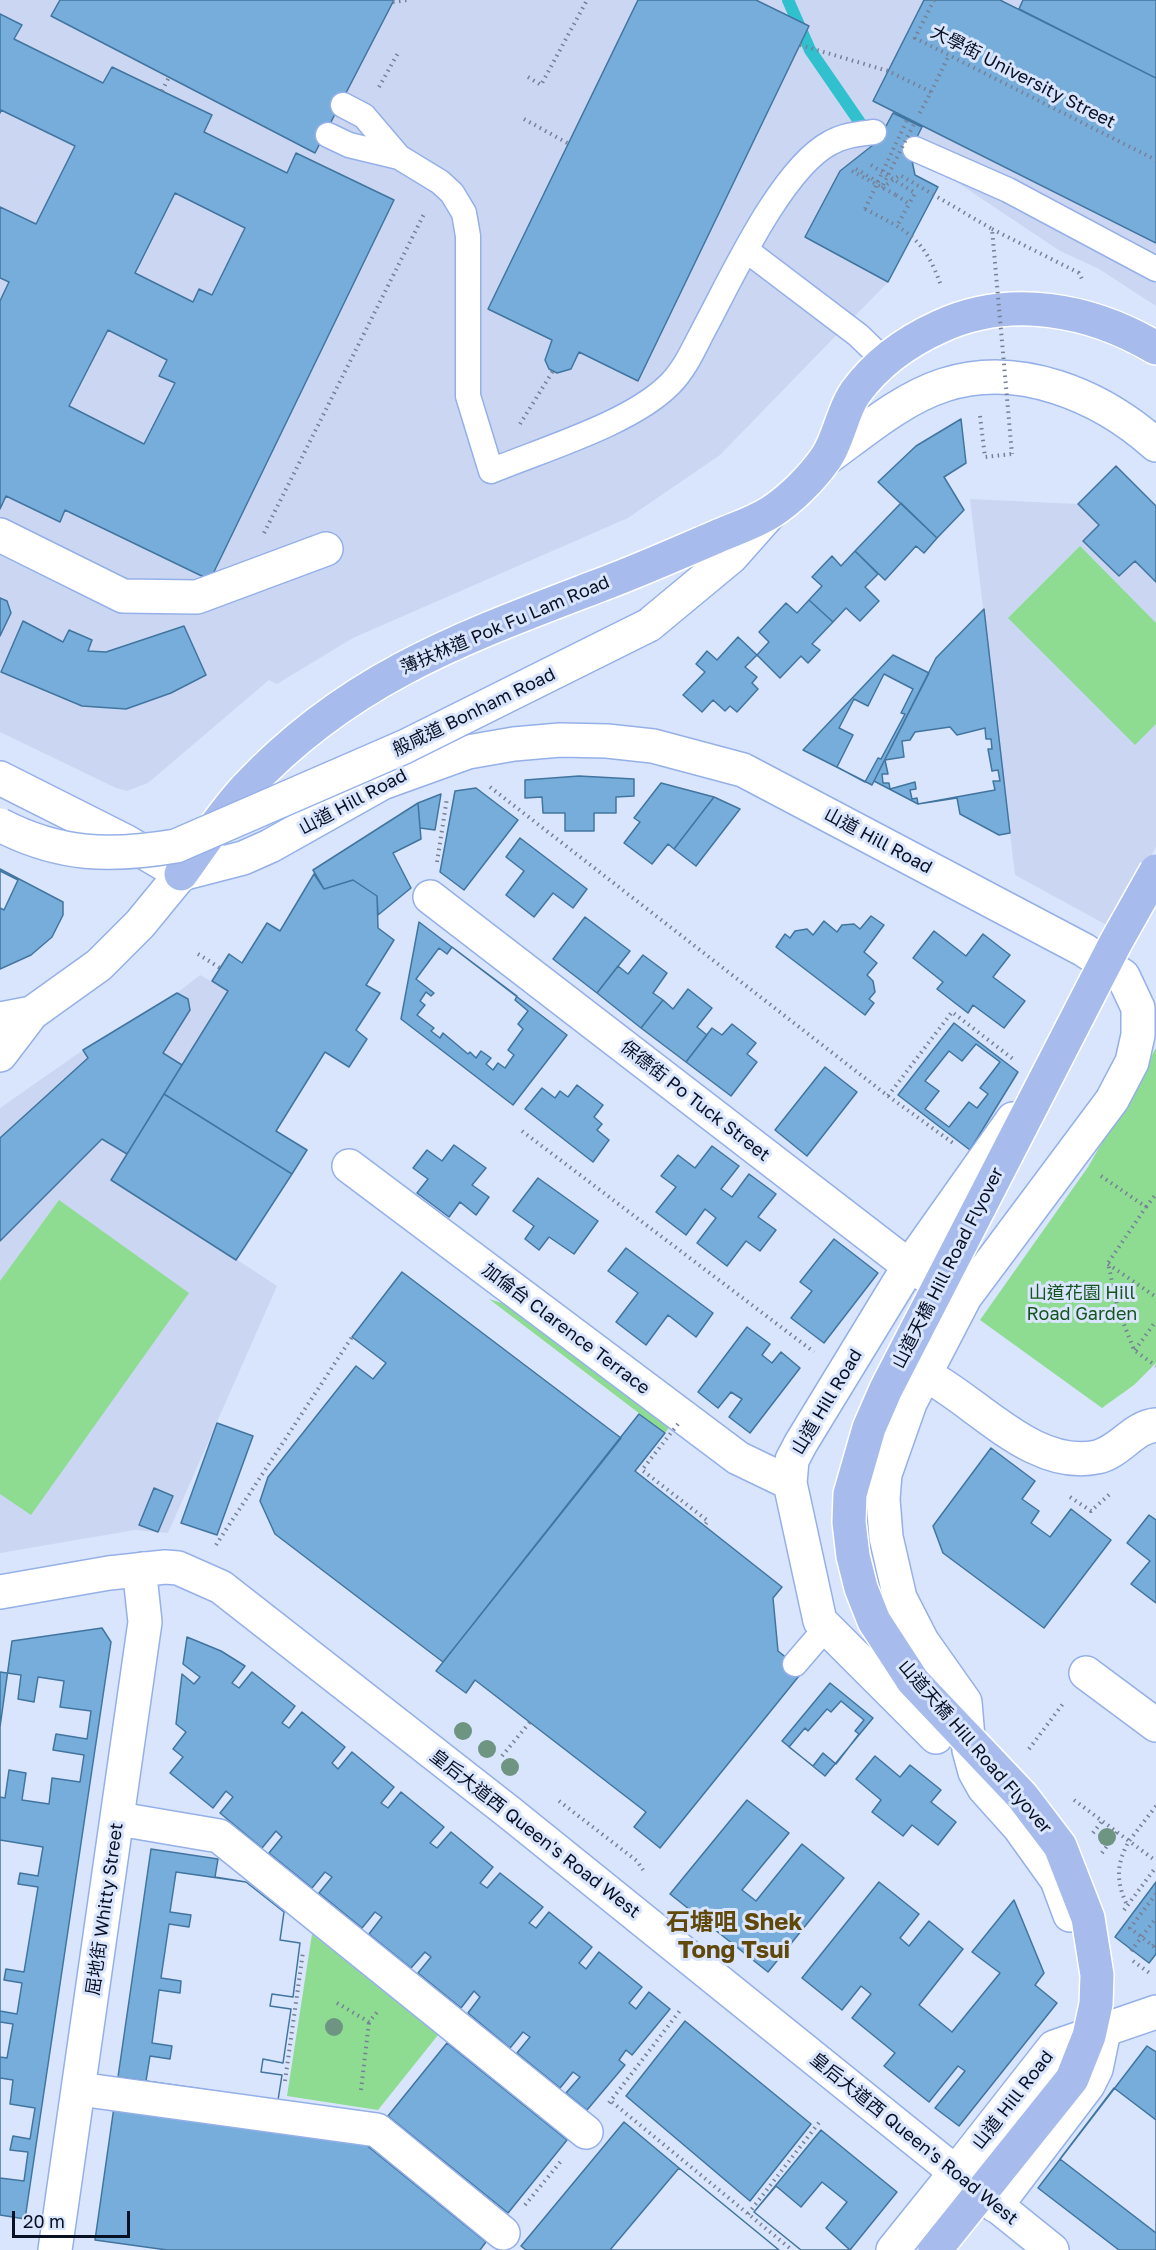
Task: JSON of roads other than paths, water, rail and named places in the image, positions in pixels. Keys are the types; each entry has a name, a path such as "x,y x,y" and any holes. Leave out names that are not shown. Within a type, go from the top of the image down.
{"main road":[{"name":"薄扶林道 Pok Fu Lam Road","path":"181,874 243,791 274,759 345,703 391,673 441,648 640,570 770,513 797,491 827,458 854,395 884,360 938,327 992,310 1028,307 1068,313 1108,325 1156,348"},
{"name":"山道天橋 Hill Road Flyover","path":"935,2250 1072,2079 1086,2044 1096,2004 1094,1946 1079,1891 1060,1846 1022,1796 913,1681 874,1622 853,1556 849,1522 850,1494 869,1428 886,1389 1116,942 1156,871"}],"street":[{"name":"薄扶林道 Pok Fu Lam Road","path":"827,458 911,401 943,386 971,379 994,377 1029,380 1062,389 1102,406 1137,429 1156,445"},
{"name":"般咸道 Bonham Road","path":"0,825 41,844 67,850 112,853 176,846 404,747 649,625 731,557 770,513"},
{"path":"0,535 123,596 197,597 326,549"},
{"name":"山道 Hill Road","path":"181,874 243,858 270,846 381,783 468,752 514,744 560,740 607,741 653,746 743,770 1084,950 1123,976 1138,1008 1138,1035 1132,1062 1112,1100 965,1297 910,1403 885,1474 883,1499 886,1537 900,1598 922,1641 965,1702 969,1750 975,1772 984,1788 1019,1827 1057,1880 1079,1943 1089,1983 1103,2009 1104,2031"},
{"path":"0,778 125,841 181,874"},
{"name":"薄扶林道 Pok Fu Lam Road","path":"0,1019 32,1013 99,965 140,924 181,874"},
{"name":"保德街 Po Tuck Street","path":"432,884 909,1266 965,1297"},
{"path":"0,1054 32,1013"},
{"name":"山道 Hill Road","path":"936,1737 825,1629 817,1612 790,1483 792,1460 909,1266 1026,1101"},
{"name":"加倫台 Clarence Terrace","path":"349,1166 738,1458 790,1483"},
{"path":"924,1374 940,1382 1011,1433 1050,1454 1062,1457 1086,1458 1108,1453 1143,1428 1156,1425"},
{"name":"皇后大道西 Queen's Road West","path":"0,1592 143,1569 177,1568 221,1587 556,1850 1052,2250"},
{"name":"屈地街 Whitty Street","path":"55,2250 146,1622 140,1576 143,1569"},
{"path":"1078,1684 1156,1725"},
{"path":"119,1819 219,1836 586,2132"},
{"name":"山道 Hill Road","path":"893,2250 1054,2047 1156,2012"},
{"path":"996,2206 1088,2085 1096,2069 1104,2031"},
{"path":"79,2089 376,2130 503,2233"}],"lane":[{"path":"343,105 364,116 399,157"},
{"path":"328,135 349,145 399,157 440,182 452,193 464,213 468,236 468,396 491,471 625,416 651,402 672,382 688,359 746,250 786,183 813,154 846,135 874,132"},
{"path":"915,149 1008,190 1156,269"},
{"path":"746,250 858,335 884,360"},
{"path":"795,1664 825,1629"}],"waterway":[{"path":"788,0 810,50 863,127"}],"district":[{"name":"石塘咀 Shek Tong Tsui","path":"734,1936"}],"park label":[{"name":"山道花園 Hill Road Garden","path":"1082,1303"}]}
